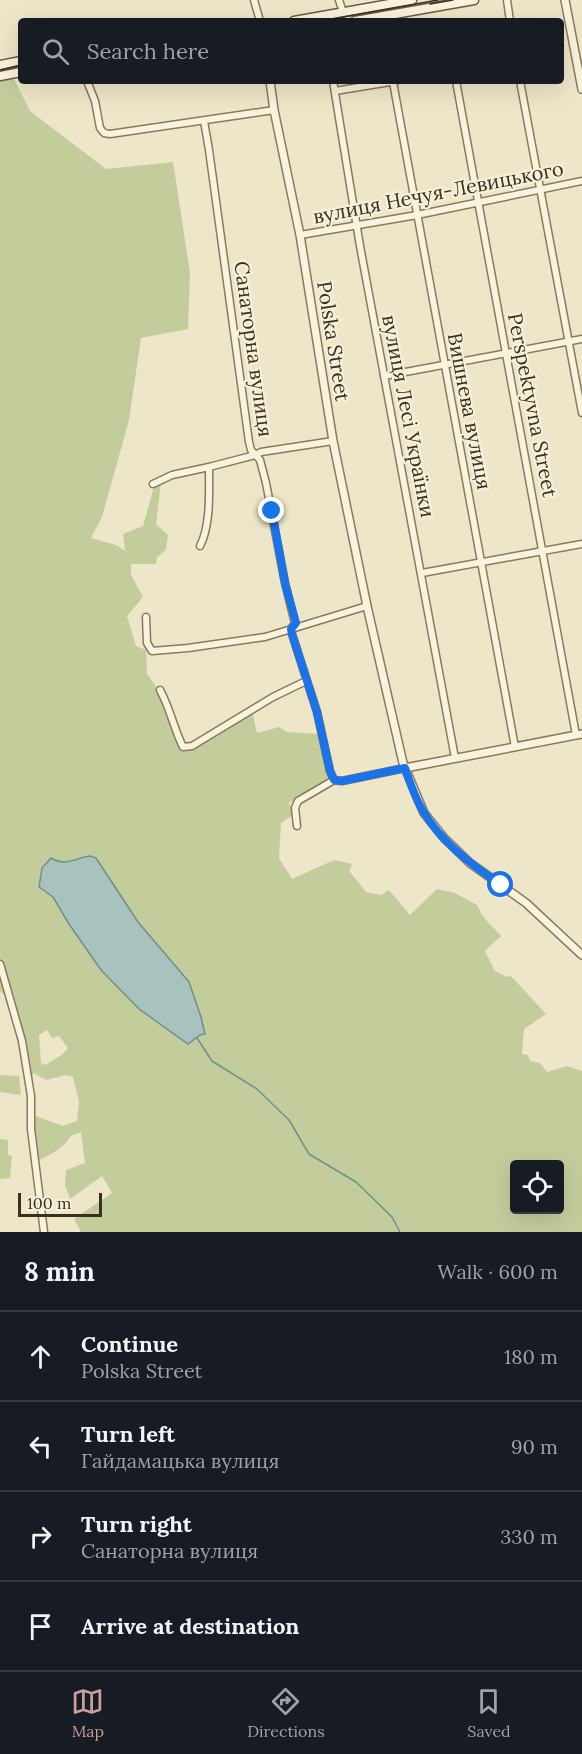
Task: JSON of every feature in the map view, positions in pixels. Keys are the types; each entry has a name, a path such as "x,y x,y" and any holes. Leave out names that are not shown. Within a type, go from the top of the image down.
{"main road":[{"path":"310,18 412,0"},
{"path":"372,18 474,0"},
{"path":"0,65 18,62"},
{"path":"0,76 18,73"}],"street":[{"path":"254,0 259,18"},
{"path":"339,0 343,12"},
{"path":"507,0 510,18"},
{"path":"565,0 582,90"},
{"path":"88,84 95,101 100,128 104,133 110,134 274,110"},
{"name":"Polska Street","path":"270,84 300,235 333,441 367,606 405,768 424,813 444,838 470,863 526,903 582,956"},
{"name":"вулиця Лесі Українки","path":"334,84 384,376 455,758"},
{"path":"335,92 379,84"},
{"name":"Вишнева вулиця","path":"395,84 444,365 515,747"},
{"name":"Perspektyvna Street","path":"457,84 579,735"},
{"path":"521,84 582,413"},
{"name":"Санаторна вулиця","path":"204,121 210,150 249,442 260,460 266,483 285,583 296,623 291,629 317,712 334,780"},
{"name":"вулиця Нечуя-Левицького","path":"300,235 417,215 582,181"},
{"path":"384,376 582,339"},
{"path":"153,484 172,475 261,452 333,441"},
{"path":"200,546 203,540 208,502 209,467"},
{"path":"422,573 582,544"},
{"path":"146,617 147,643 152,651 246,641 367,606"},
{"path":"160,690 178,738 185,748 273,697 306,681"},
{"path":"297,826 295,808 298,801 334,780 342,781 579,735"},
{"path":"0,964 22,1041 31,1096 31,1129 44,1232"}],"green space":[{"path":"14,79 30,111 106,169 173,162 190,273 188,329 141,338 129,420 102,517 91,538 116,545 125,551 123,534 143,526 154,487 161,482 156,524 168,535 166,550 157,557 156,564 131,564 131,575 143,597 127,616 136,646 146,650 147,674 159,691 180,748 185,750 192,748 252,711 257,733 279,727 287,732 319,734 331,779 305,797 289,802 293,815 281,823 279,858 292,879 334,860 352,864 349,871 366,892 381,895 389,890 410,915 437,889 455,893 477,905 485,919 501,936 485,951 495,971 507,977 511,976 546,1014 524,1029 522,1054 528,1055 530,1061 540,1063 547,1072 567,1066 582,1071 582,1232 81,1232 74,1219 112,1193 102,1176 70,1199 65,1185 66,1170 85,1163 81,1132 71,1136 60,1148 37,1161 33,1115 63,1126 77,1121 79,1102 73,1077 66,1075 46,1080 34,1073 30,1079 14,1003 0,991 0,81","holes":["47,1030 52,1038 59,1036 68,1048 46,1065 41,1063 39,1035"]},
{"path":"0,1075 19,1076 21,1095 0,1092"},
{"path":"0,1139 8,1140 8,1155 12,1156 10,1178 0,1179"}],"water":[{"path":"90,856 96,858 138,922 189,982 205,1034 188,1044 139,1009 101,970 53,897 39,887 42,868 51,858 66,862"}],"waterway":[{"path":"197,1038 212,1061 257,1089 289,1120 309,1154 356,1182 392,1217 400,1232"}],"tram line":[{"path":"337,18 438,0"},
{"path":"430,4 453,0"},
{"path":"0,70 18,66"}],"route":[{"path":"272,511 285,583 296,623 291,629 292,634 317,712 334,780 342,781 405,768 418,801 431,823 470,863 501,885"}]}
